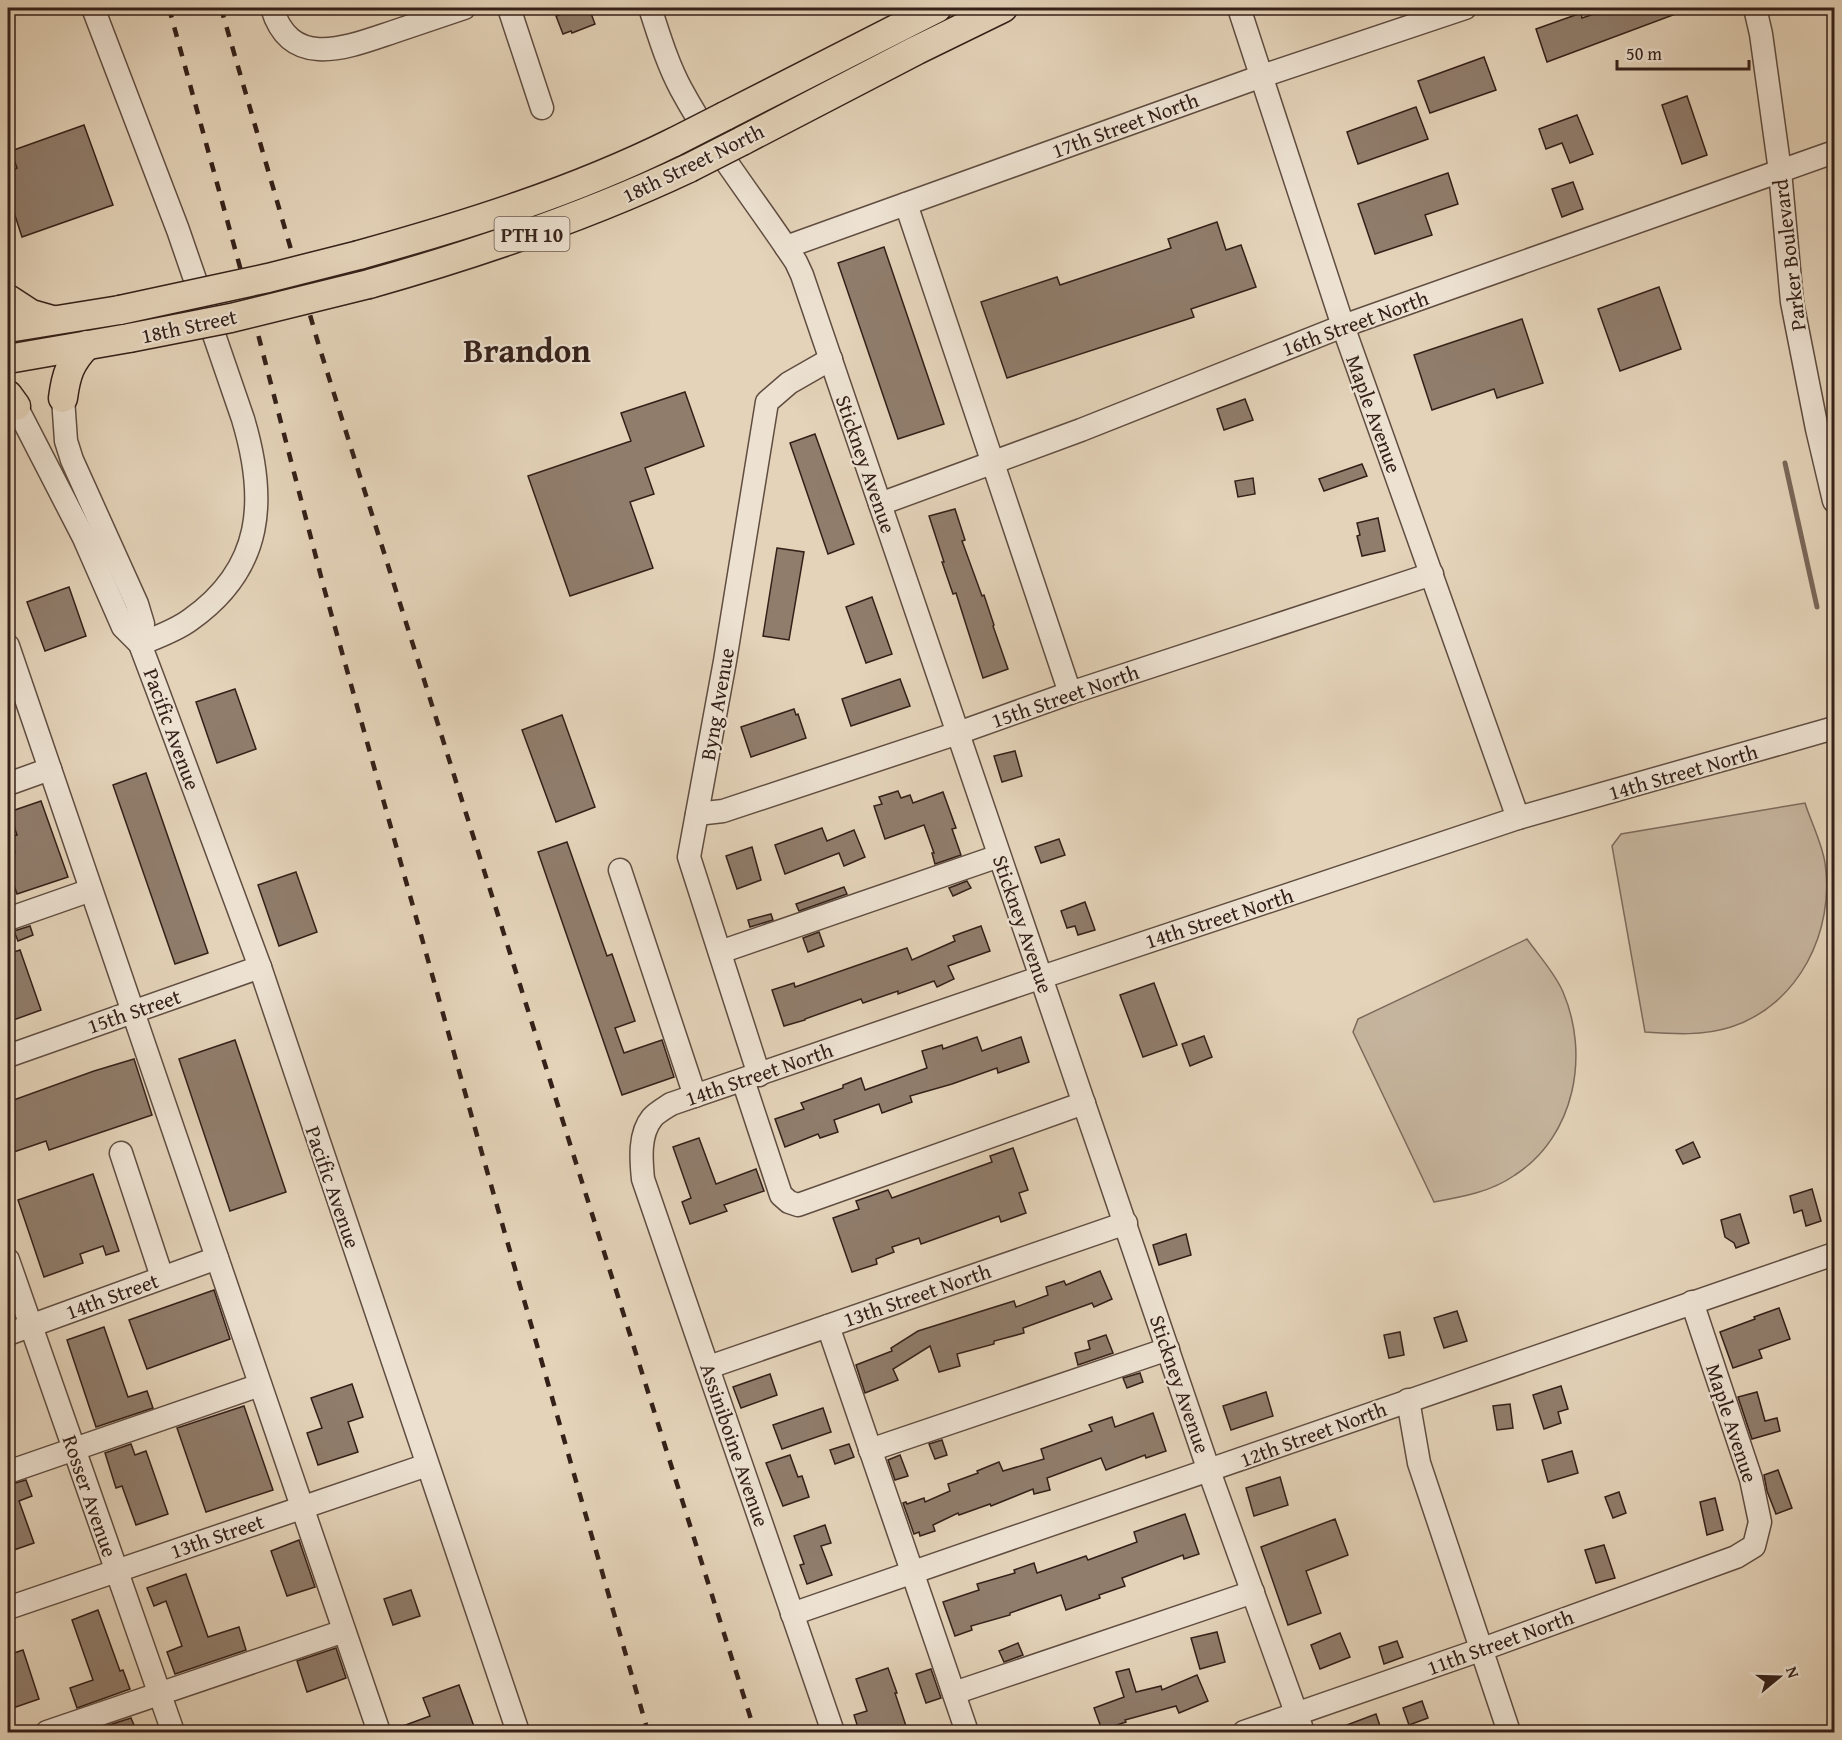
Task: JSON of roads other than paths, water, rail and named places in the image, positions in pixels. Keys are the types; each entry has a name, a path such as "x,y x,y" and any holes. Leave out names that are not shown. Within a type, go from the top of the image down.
{"main road":[{"name":"18th Street North","path":"359,255 526,205 584,183 716,125 937,8"},
{"name":"18th Street North","path":"369,284 442,263 552,226 603,206 688,168 1003,8"},
{"name":"18th Street","path":"8,328 120,310 268,278 359,255"},
{"name":"18th Street","path":"8,359 129,339 231,318 369,284"},
{"path":"8,299 21,309 54,320"},
{"path":"63,398 66,378 73,360 87,345"}],"street":[{"path":"93,8 178,230 243,419 250,442 257,491 250,546 244,560 226,586 215,599 189,621 140,644"},
{"path":"272,8 276,21 288,38 305,47 329,50 350,47 464,8"},
{"path":"509,8 542,108"},
{"name":"Stickney Avenue","path":"650,8 668,63 681,89 716,125 802,275 1209,1471 1300,1723"},
{"name":"Maple Avenue","path":"1239,8 1343,326 1518,818"},
{"name":"17th Street North","path":"786,247 1262,76 1465,8"},
{"name":"Parker Boulevard","path":"1755,8 1761,34 1780,171 1791,302 1834,501"},
{"name":"16th Street North","path":"880,504 1081,430 1343,326 1834,152"},
{"path":"906,204 1070,693"},
{"name":"Byng Avenue","path":"831,359 789,383 767,402 725,661 689,857 720,952 781,1194 789,1202 798,1205 1083,1103"},
{"name":"Pacific Avenue","path":"63,398 66,441 72,460 137,604 143,624 140,644"},
{"name":"Pacific Avenue","path":"12,400 79,527 123,627 140,644 260,967 518,1732"},
{"name":"15th Street North","path":"697,814 723,811 958,733 1070,693 1432,574"},
{"path":"8,647 379,1732"},
{"name":"14th Street North","path":"641,1157 644,1135 652,1118 671,1104 1518,818 1834,728"},
{"path":"8,784 50,770"},
{"path":"720,952 999,856"},
{"path":"620,870 695,1096"},
{"path":"8,919 91,890"},
{"name":"15th Street","path":"8,1056 260,967"},
{"path":"121,1152 162,1277"},
{"name":"Assiniboine Avenue","path":"641,1157 643,1179 833,1732"},
{"name":"13th Street North","path":"709,1367 1125,1223"},
{"name":"12th Street North","path":"792,1614 1834,1254"},
{"name":"14th Street","path":"8,1334 217,1258"},
{"name":"Rosser Avenue","path":"8,1260 173,1732"},
{"name":"Maple Avenue","path":"1692,1302 1751,1479 1760,1522 1754,1545"},
{"path":"828,1326 967,1732"},
{"path":"870,1450 1168,1349"},
{"path":"8,1473 260,1385"},
{"path":"1408,1400 1419,1463 1509,1732"},
{"name":"13th Street","path":"8,1608 427,1465"},
{"name":"11th Street North","path":"1244,1732 1300,1723 1480,1650 1736,1557 1754,1545"},
{"path":"954,1693 1253,1592"},
{"path":"47,1732 344,1631"}],"waterway":[{"path":"1785,463 1817,607"},
{"path":"1831,666 1834,676"}],"railway":[{"path":"169,8 252,311 324,588 485,1164 648,1732"},
{"path":"221,8 319,346 755,1732"}],"district":[{"name":"Brandon","path":"527,350"}]}
